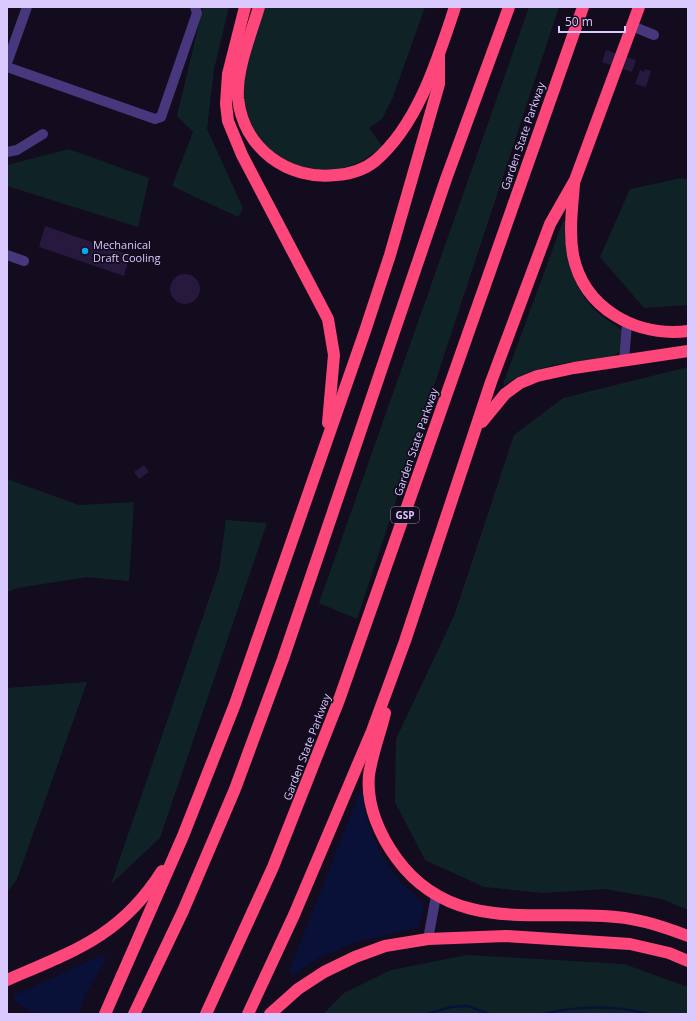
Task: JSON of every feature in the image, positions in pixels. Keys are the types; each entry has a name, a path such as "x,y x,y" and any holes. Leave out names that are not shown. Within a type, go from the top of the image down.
{"highway":[{"path":"245,7 228,74 226,104 228,121 242,155 328,319 333,346 334,366 326,444"},
{"path":"259,7 239,76 238,89 240,107 245,125 264,153 280,165 296,172 314,175 347,174 364,168 374,162 397,138 411,118 439,54 455,7"},
{"path":"134,1014 183,911 226,810 284,660 446,179 509,7"},
{"name":"Garden State Parkway","path":"206,1014 273,867 339,700 583,7"},
{"path":"248,1014 294,915 368,738 405,641 491,382 550,224 575,180 639,7"},
{"path":"105,1014 183,836 235,704 326,444 390,255 439,84 439,54"},
{"path":"575,180 571,229 572,248 576,266 586,287 610,314 628,324 659,332 688,331"},
{"path":"473,436 490,411 505,394 520,383 554,372 688,351"},
{"path":"405,641 369,776 370,797 380,831 392,852 406,871 436,896 455,905 503,916 603,916 625,918 652,922 688,936"},
{"path":"7,980 73,952 119,923 134,910 154,884 183,836"},
{"path":"270,1014 298,989 324,972 355,957 385,946 428,939 506,936 630,944 669,953 688,960"}],"street":[{"path":"7,63 27,7"},
{"path":"7,67 155,119 161,117 197,13 195,7"},
{"path":"632,26 654,35"},
{"path":"7,152 17,150 43,134"},
{"path":"7,254 24,261"},
{"path":"624,361 628,324"},
{"path":"428,939 436,896"}],"green space":[{"path":"203,7 229,7 214,69 207,129 243,208 238,217 172,186 193,132 177,116"},
{"path":"265,7 425,7 393,97 382,119 369,128 382,146 363,160 342,168 320,170 299,167 279,158 263,144 251,125 244,102 244,91 250,54"},
{"path":"529,7 559,7 357,619 319,603"},
{"path":"69,149 149,178 138,227 7,186 7,165"},
{"path":"681,178 688,179 688,305 644,308 600,257 630,189"},
{"path":"563,221 566,222 569,259 576,282 588,303 603,317 622,330 620,351 614,356 557,364 543,368 530,372 505,385 503,384"},
{"path":"688,367 688,910 662,899 604,889 544,893 484,887 425,860 395,802 396,739 454,616 514,435 563,398"},
{"path":"7,479 79,505 134,502 129,581 87,577 18,588 7,592"},
{"path":"226,520 267,523 160,838 111,884 219,570"},
{"path":"87,682 17,879 7,892 7,688"},
{"path":"467,955 624,964 688,987 688,1014 323,1014 344,993 391,970"}],"shaded area":[{"path":"362,790 366,814 379,849 392,871 400,881 424,905 419,927 353,943 318,958 292,976 290,969 359,794"},
{"path":"100,956 103,956 106,959 88,988 78,1014 51,1014 33,1011 18,1003 12,996"}],"building":[{"path":"606,50 636,60 632,72 602,62"},
{"path":"645,69 651,71 646,87 635,84 640,70 644,72"},
{"name":"Mechanical Draft Cooling","path":"45,226 130,255 124,276 39,247"},
{"path":"185,274 195,279 200,289 195,299 185,304 175,299 170,289 175,279"},
{"path":"144,465 149,472 139,479 134,472"}],"waterway":[{"path":"426,1014 451,1007 468,1006 489,1014"},
{"path":"542,1014 582,1008 622,1009 649,1014"}],"place":[{"name":"Mechanical Draft Cooling","path":"85,251"}]}
